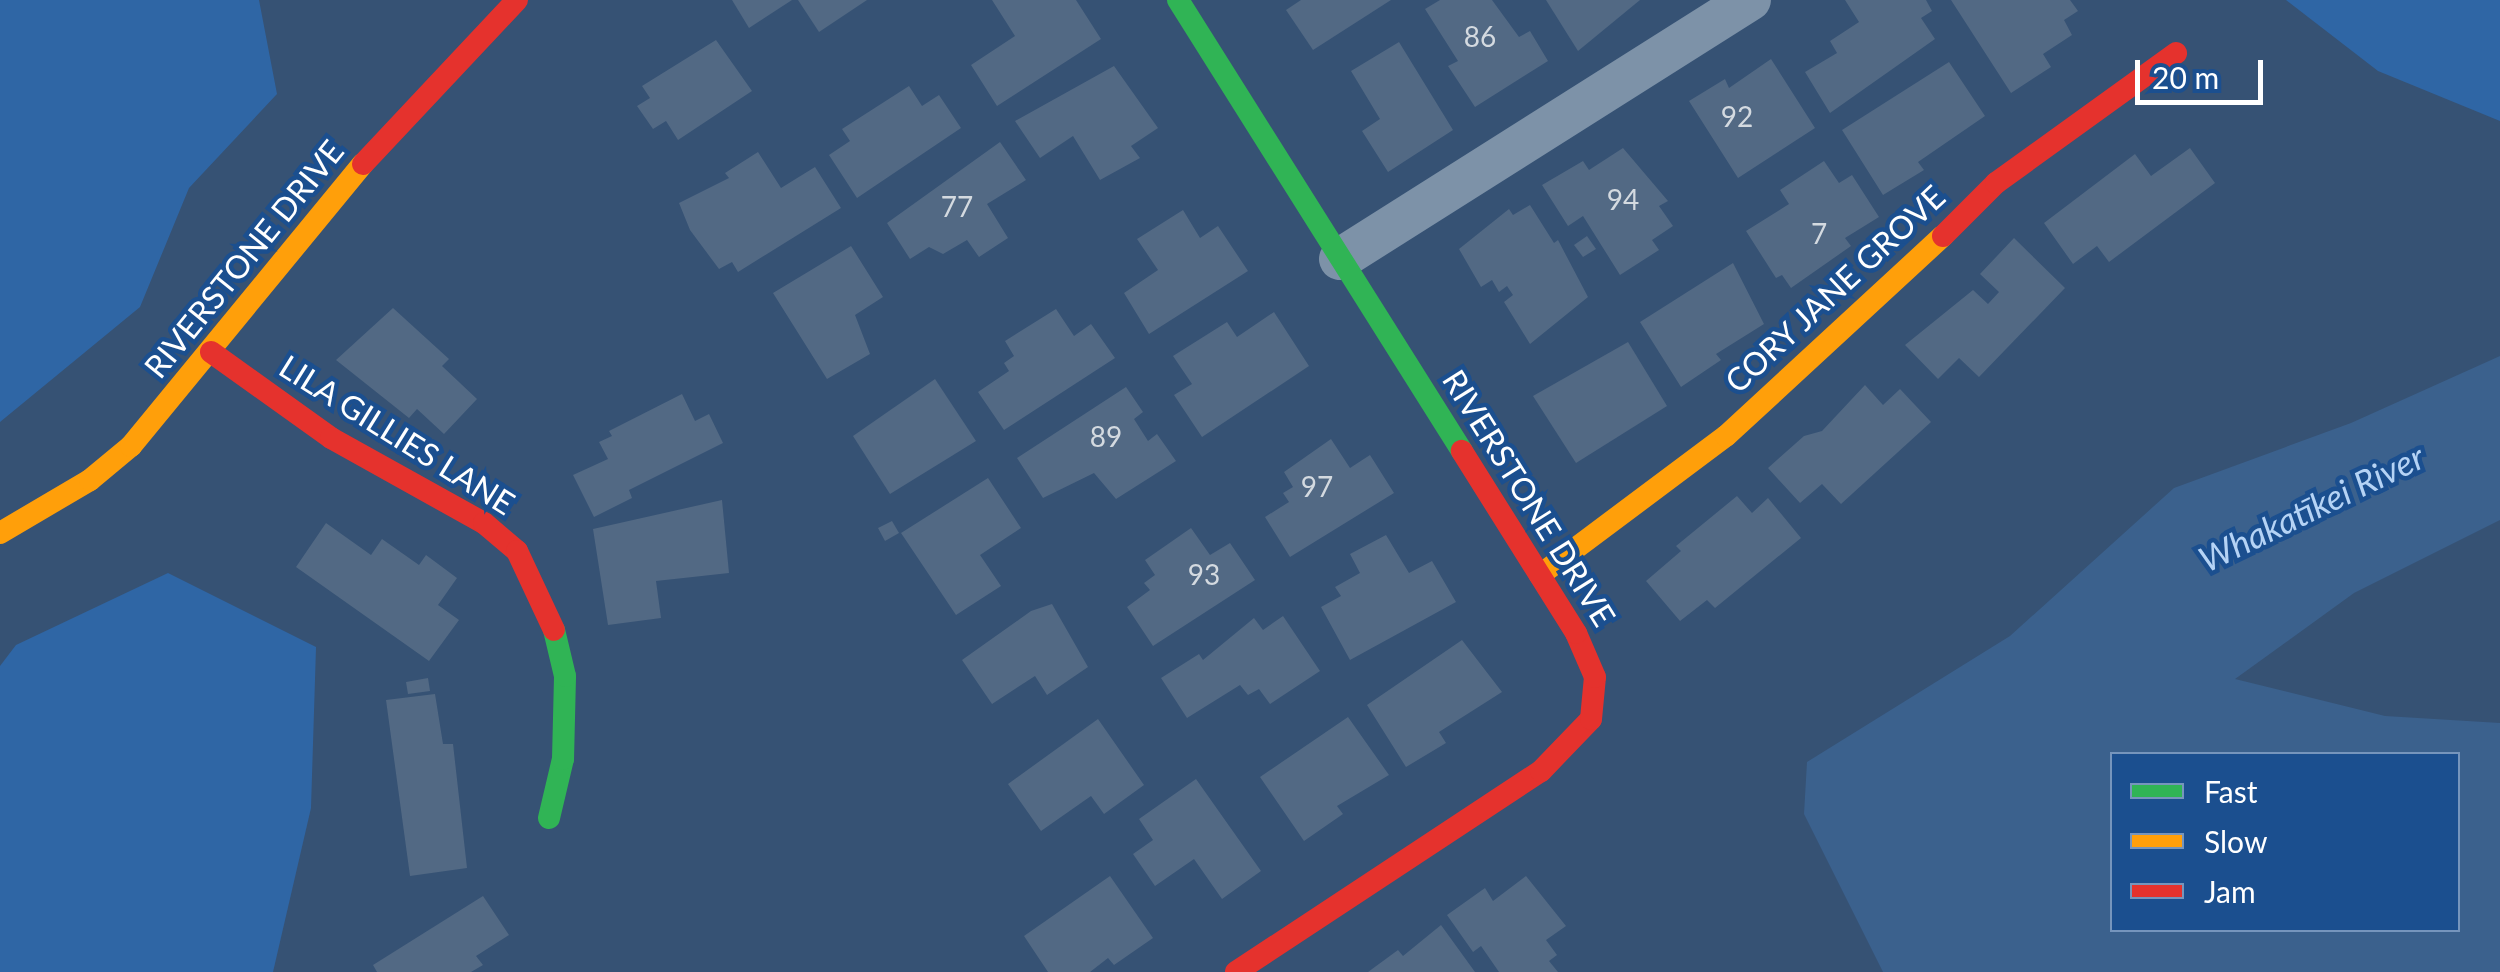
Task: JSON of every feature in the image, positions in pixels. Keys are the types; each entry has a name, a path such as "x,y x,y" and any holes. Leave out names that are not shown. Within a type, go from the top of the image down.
{"street":[{"name":"RIVERSTONE DRIVE","path":"0,533 90,480 131,446 352,175 517,0"},
{"name":"RIVERSTONE DRIVE","path":"1178,0 1540,575 1589,656 1595,677 1591,720 1576,741 1466,824 1236,972"},
{"path":"1340,259 1750,0"},
{"name":"CORY JANE GROVE","path":"1540,575 1726,436 1870,310 1996,182 2176,53"},
{"name":"LILA GILLIES LANE","path":"211,352 331,438 484,523 517,551 551,617 565,676 563,759 548,818"}],"shaded area":[{"path":"0,0 259,0 277,94 189,188 140,307 0,422"},
{"path":"2286,0 2500,0 2500,121 2378,71"},
{"path":"168,573 316,647 311,808 273,972 0,972 0,666 16,645"}],"water":[{"name":"Whakatīkei River","path":"2500,356 2500,520 2354,593 2235,679 2385,716 2500,723 2500,972 1883,972 1804,814 1807,762 2010,636 2174,488 2351,423"}],"building":[{"path":"732,0 792,0 749,28"},
{"path":"798,0 867,0 819,32"},
{"path":"992,0 1076,0 1101,39 997,106 971,65 1015,36"},
{"path":"1301,0 1391,0 1313,50 1286,10"},
{"path":"1440,0 1492,0 1519,37 1530,31 1548,61 1475,107 1448,66 1458,61 1425,9"},
{"path":"1546,0 1640,0 1578,51"},
{"path":"1845,0 1926,0 1932,11 1921,18 1935,39 1830,113 1805,72 1837,53 1830,41 1859,22"},
{"path":"1951,0 2070,0 2078,11 2064,20 2072,35 2043,54 2051,67 2011,93"},
{"path":"716,40 752,91 678,140 666,121 653,129 637,106 650,98 642,86"},
{"path":"1399,42 1453,130 1388,172 1362,131 1380,119 1351,71"},
{"path":"1771,59 1815,128 1738,178 1689,101 1725,79 1729,88"},
{"path":"1949,62 1985,116 1918,162 1924,170 1883,195 1842,130"},
{"path":"1114,66 1158,128 1131,146 1140,158 1100,180 1073,136 1040,158 1015,121"},
{"path":"909,86 922,106 939,95 961,128 857,198 829,155 850,141 842,129"},
{"path":"1000,142 1026,180 987,204 1008,238 979,257 967,240 943,254 929,247 910,259 887,223"},
{"path":"1623,148 1668,201 1659,206 1673,226 1652,240 1659,250 1620,275 1583,216 1568,226 1542,185 1583,161 1589,170"},
{"path":"2190,148 2215,183 2109,262 2097,246 2073,264 2044,223 2135,154 2151,176"},
{"path":"758,152 781,188 815,167 841,208 738,272 732,262 719,269 690,230 679,203 729,178 725,173"},
{"path":"1824,161 1839,183 1852,175 1879,217 1845,238 1851,246 1791,288 1782,275 1776,278 1746,231 1789,204 1780,190"},
{"path":"1530,205 1554,243 1558,240 1588,297 1530,344 1504,302 1513,295 1507,286 1499,292 1492,280 1481,287 1459,249 1509,209 1513,215"},
{"path":"1183,210 1200,238 1218,226 1248,271 1149,334 1124,293 1158,270 1137,239"},
{"path":"1587,236 1596,249 1583,257 1574,245"},
{"path":"2014,238 2065,288 1979,377 1959,358 1938,379 1905,345 1973,290 1988,304 1999,292 1980,274"},
{"path":"851,246 883,297 855,315 870,354 827,379 773,293"},
{"path":"1733,263 1764,324 1716,354 1721,360 1681,387 1640,322"},
{"path":"393,308 449,359 442,366 477,399 444,434 417,409 409,418 336,360"},
{"path":"1056,309 1074,336 1091,324 1115,358 1004,430 978,392 1009,371 1004,363 1014,356 1005,341"},
{"path":"1274,312 1309,366 1202,437 1174,395 1192,384 1173,356 1227,322 1237,337"},
{"path":"1628,342 1667,406 1576,463 1533,396"},
{"path":"935,379 976,441 890,494 853,436"},
{"path":"1865,385 1883,405 1900,389 1931,422 1841,504 1822,484 1800,503 1768,468 1804,436 1822,431"},
{"path":"1126,387 1143,412 1134,419 1148,441 1157,434 1176,461 1116,499 1094,473 1043,498 1017,458"},
{"path":"682,394 695,421 709,414 723,443 629,490 632,498 594,517 573,475 608,459 599,442 612,436 609,431"},
{"path":"1331,439 1350,468 1370,455 1394,493 1290,557 1265,517 1289,502 1283,493 1293,487 1284,472"},
{"path":"988,478 1021,528 980,555 1001,586 956,615 901,533"},
{"path":"1737,496 1752,513 1768,498 1801,538 1715,608 1707,600 1680,621 1646,581 1681,551 1676,546"},
{"path":"722,500 729,573 656,581 661,618 608,625 593,529"},
{"path":"892,521 899,533 885,541 878,528"},
{"path":"326,523 371,555 382,539 419,565 426,555 457,578 438,605 459,620 429,661 296,567"},
{"path":"1191,528 1210,555 1230,543 1255,580 1153,646 1127,607 1150,590 1144,583 1155,575 1145,560"},
{"path":"1386,535 1409,573 1432,561 1456,602 1350,660 1321,607 1341,596 1335,587 1360,573 1350,554"},
{"path":"1052,604 1088,667 1047,695 1035,676 992,704 962,660 1031,611"},
{"path":"1283,616 1320,671 1270,704 1259,689 1248,695 1240,685 1187,718 1161,678 1199,654 1203,660 1254,618 1263,630"},
{"path":"1462,640 1502,692 1439,732 1446,743 1406,767 1367,705"},
{"path":"428,678 430,691 408,694 406,682"},
{"path":"435,694 443,744 453,744 467,868 410,876 386,700"},
{"path":"1348,717 1389,775 1337,806 1343,814 1304,841 1260,777"},
{"path":"1098,719 1144,785 1104,814 1091,796 1041,831 1008,784"},
{"path":"1196,779 1261,871 1222,899 1194,859 1155,886 1133,854 1153,840 1139,819"},
{"path":"1110,876 1153,938 1114,965 1108,958 1090,972 1048,972 1024,936"},
{"path":"1526,876 1566,926 1546,940 1557,955 1549,961 1558,972 1499,972 1481,946 1473,952 1447,915 1485,888 1493,901"},
{"path":"483,896 509,935 476,956 483,965 471,972 377,972 373,965"},
{"path":"1441,925 1475,972 1368,972 1398,950 1403,956"}],"traffic: fast":[{"path":"1178,0 1462,451"},
{"path":"549,818 563,759 565,676 554,630"}],"traffic: slow":[{"path":"0,533 90,480 131,446 363,164"},
{"path":"1540,575 1726,436 1943,236"}],"traffic: jam":[{"path":"363,164 517,0"},
{"path":"1943,236 1996,183 2176,53"},
{"path":"211,352 331,438 484,523 517,551 554,630"},
{"path":"1236,972 1541,771 1591,719 1595,677 1576,633 1462,451"}]}
